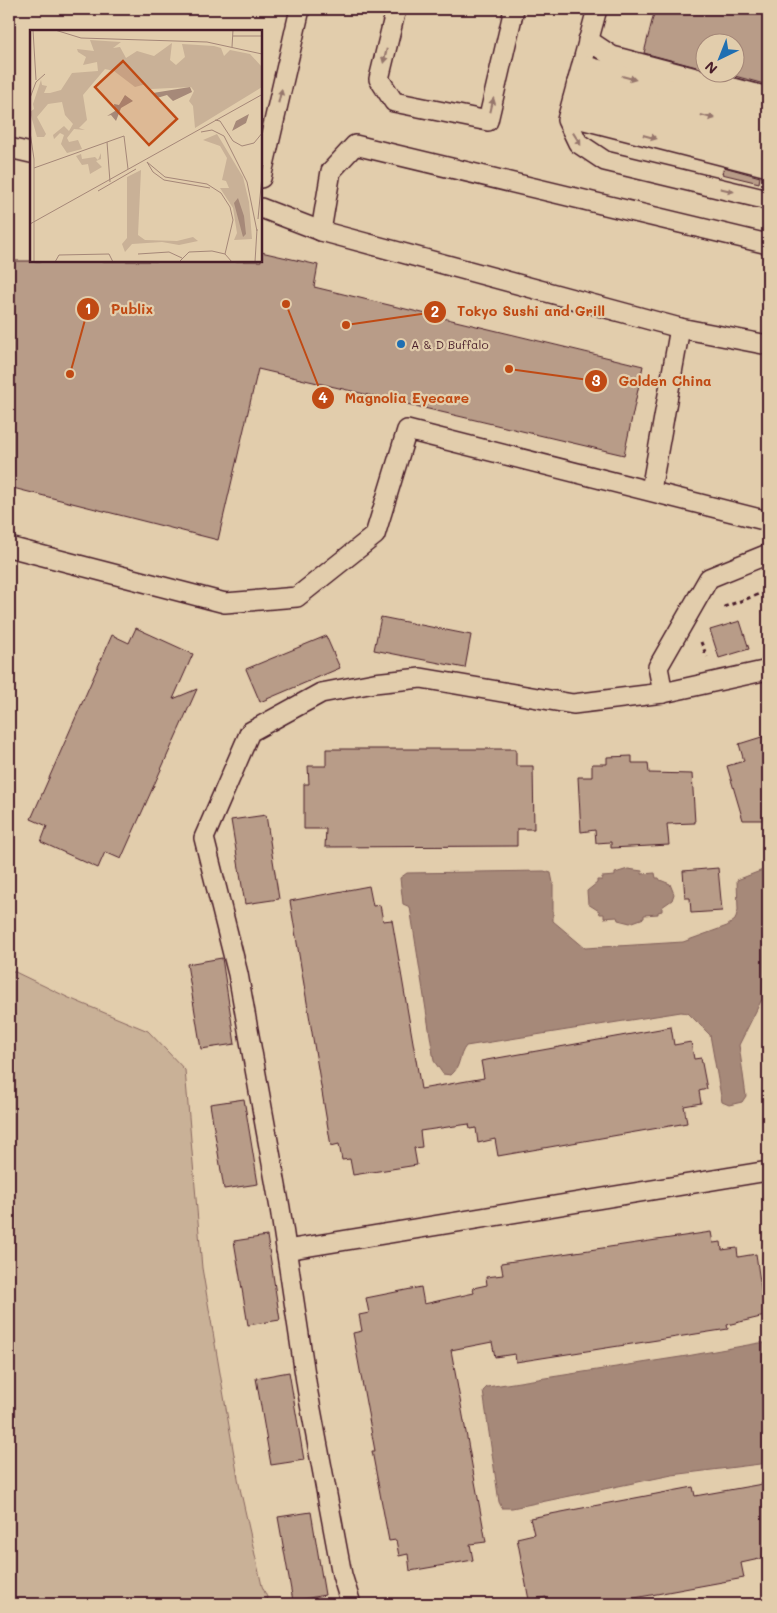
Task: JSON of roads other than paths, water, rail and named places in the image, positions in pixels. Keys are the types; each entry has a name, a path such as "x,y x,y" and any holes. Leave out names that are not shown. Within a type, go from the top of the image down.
{"lane":[{"path":"262,174 300,9"},
{"path":"396,9 379,78 394,102 488,121 514,9"},
{"path":"597,9 567,120 578,144 605,161 768,200"},
{"path":"588,40 612,56 768,98"},
{"path":"575,90 768,116"},
{"path":"575,90 768,132"},
{"path":"575,90 768,150"},
{"path":"575,90 768,167"},
{"path":"321,231 331,171 355,145 768,244"},
{"path":"9,148 30,153"},
{"path":"262,208 321,231 680,328 768,345"},
{"path":"651,490 680,328"},
{"path":"9,547 225,603 297,598 374,535 407,430 768,521"},
{"path":"663,693 658,667 709,578 768,554"},
{"path":"351,1604 342,1575 307,1388 286,1250 238,974 204,838 250,732 321,693 374,683 422,678 573,704 663,693 768,670"},
{"path":"286,1250 768,1171"}],"place":[{"name":"Magnolia Eyecare","path":"286,304"},
{"name":"Tokyo Sushi and Grill","path":"346,325"},
{"name":"A & D Buffalo","path":"401,344"},
{"name":"Golden China","path":"509,369"},
{"name":"Publix","path":"70,374"}]}
